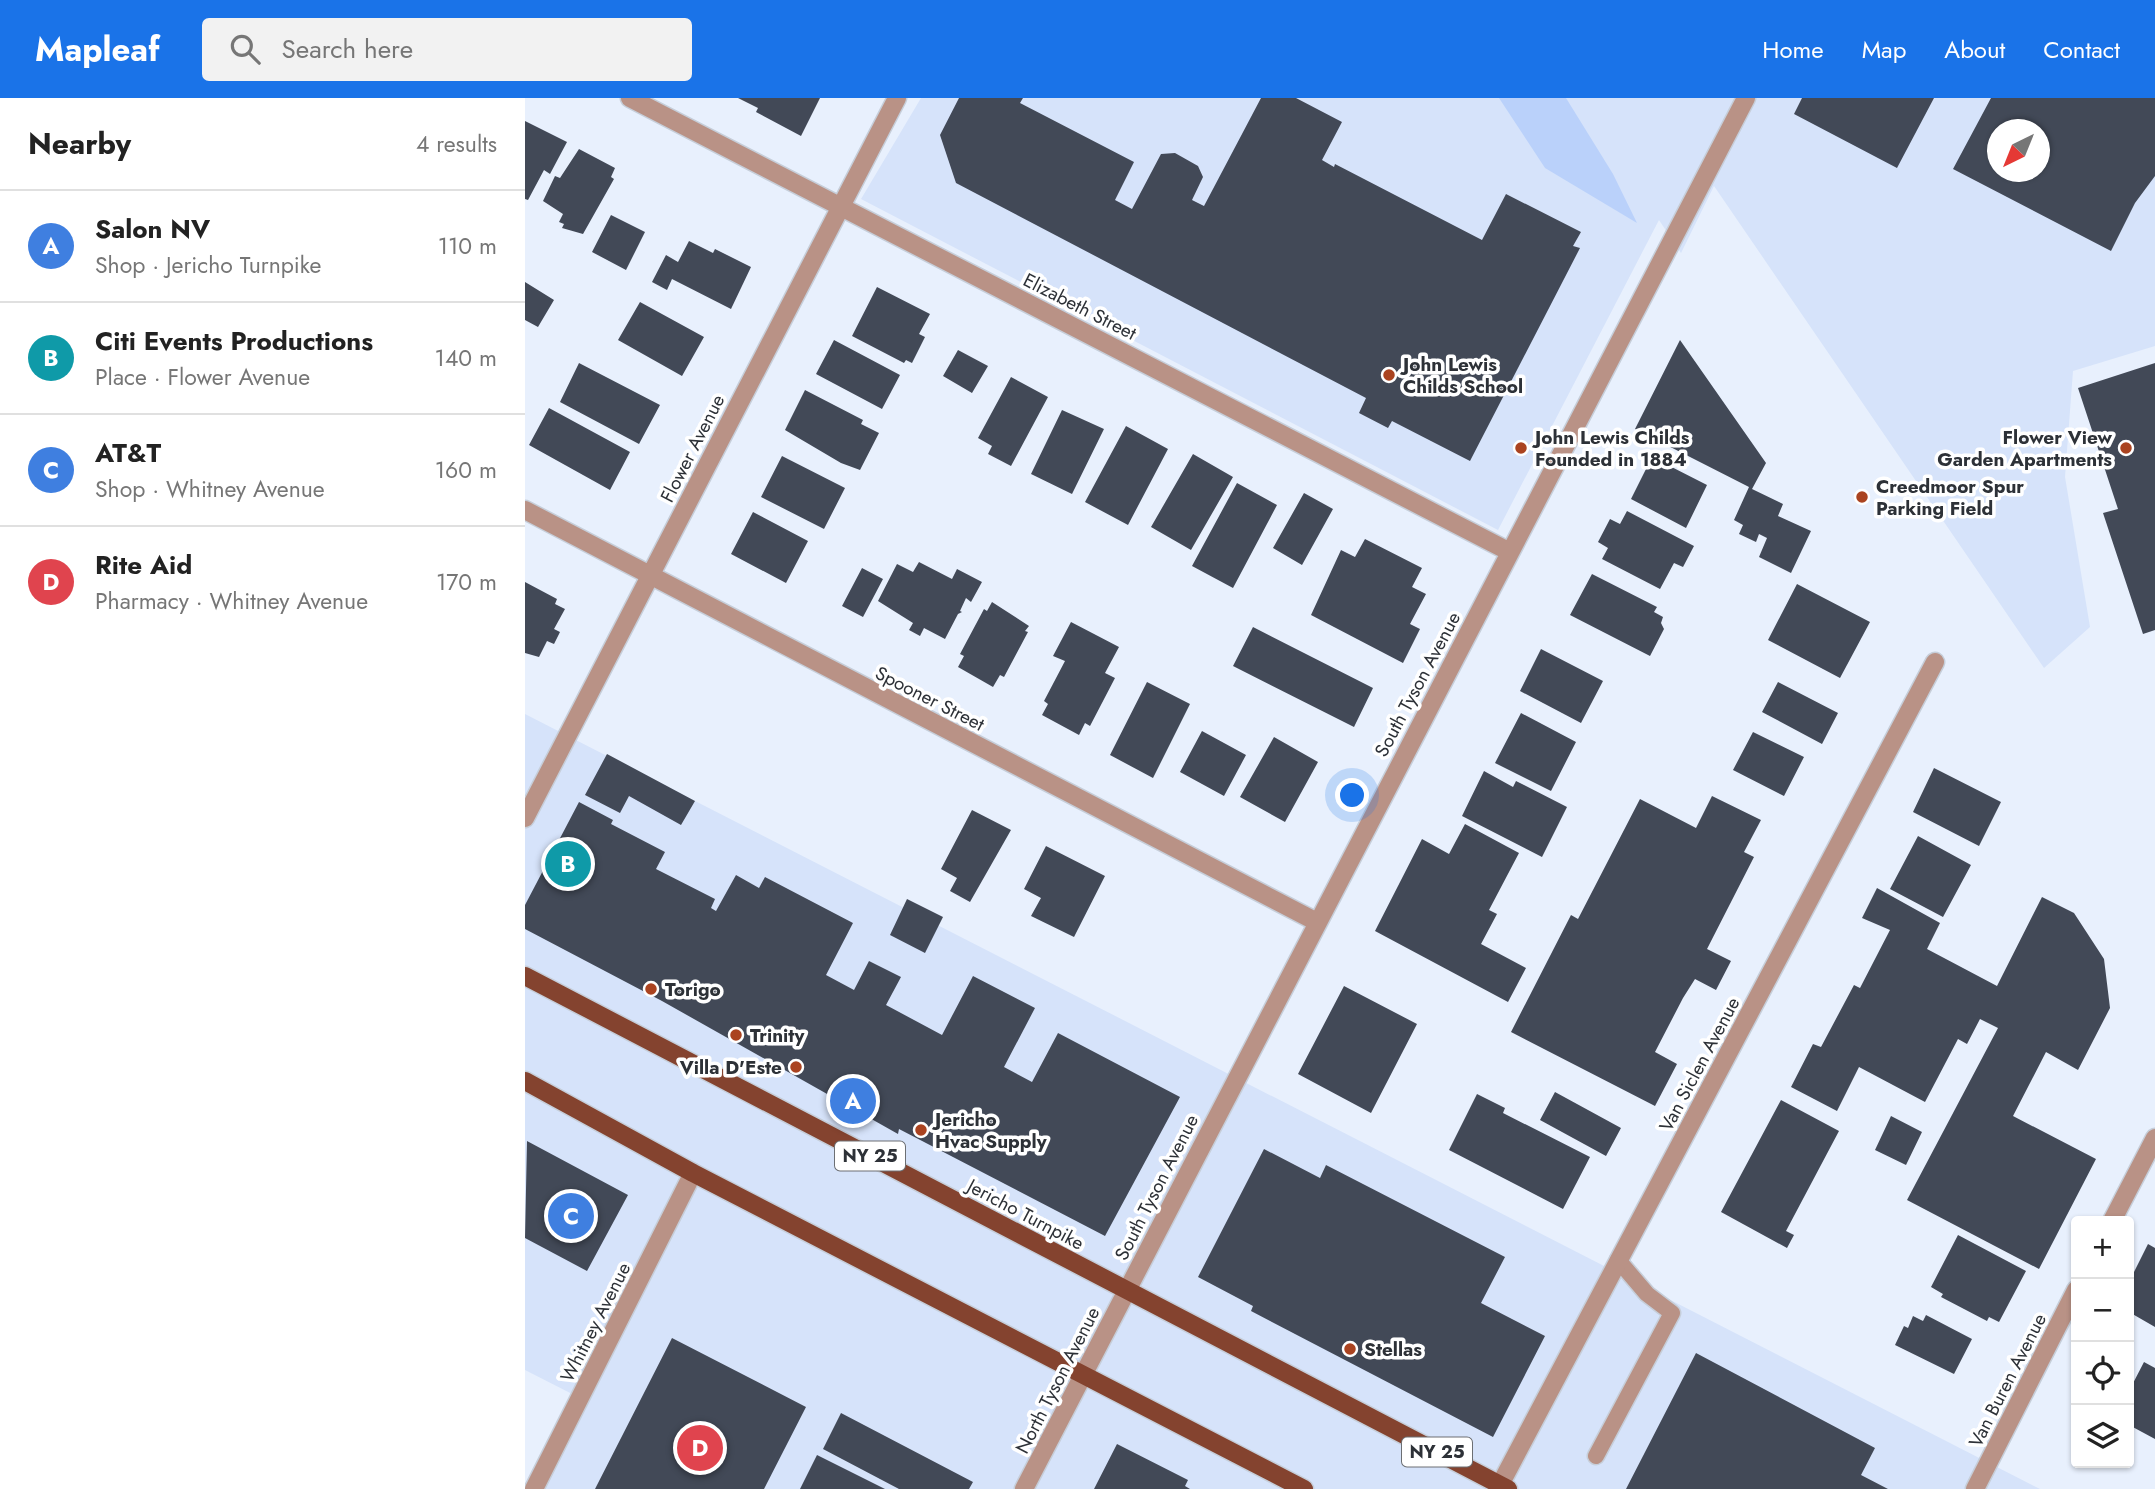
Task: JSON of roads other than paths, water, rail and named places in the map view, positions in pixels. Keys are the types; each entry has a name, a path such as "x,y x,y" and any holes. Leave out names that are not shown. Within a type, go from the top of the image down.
{"main road":[{"name":"Jericho Turnpike","path":"525,976 1504,1487"},
{"path":"525,1081 693,1173 1304,1489"}],"street":[{"name":"Elizabeth Street","path":"630,98 1510,552"},
{"name":"Flower Avenue","path":"525,818 897,98"},
{"name":"South Tyson Avenue","path":"1126,1289 1746,98"},
{"name":"Spooner Street","path":"525,510 1317,922"},
{"name":"Van Siclen Avenue","path":"1504,1487 1618,1260 1935,662"},
{"path":"2115,1216 2155,1138"},
{"name":"Whitney Avenue","path":"534,1489 693,1173"},
{"name":"North Tyson Avenue","path":"1024,1489 1126,1289"},
{"name":"Van Buren Avenue","path":"1975,1489 2071,1300"}],"lane":[{"path":"1596,1456 1672,1313 1647,1294 1618,1260"}],"place":[{"name":"John Lewis Childs School","path":"1389,375"},
{"name":"John Lewis Childs Founded in 1884","path":"1521,448"},
{"name":"Flower View Garden Apartments","path":"2126,448"},
{"name":"Creedmoor Spur Parking Field","path":"1862,497"},
{"name":"Citi Events Productions","path":"568,864"},
{"name":"Torigo","path":"651,989"},
{"name":"Trinity","path":"736,1035"},
{"name":"Villa D'Este","path":"796,1067"},
{"name":"Salon NV","path":"853,1101"},
{"name":"Jericho Hvac Supply","path":"921,1130"},
{"name":"AT&T","path":"571,1216"},
{"name":"Stellas","path":"1350,1349"},
{"name":"Rite Aid","path":"700,1448"}]}
